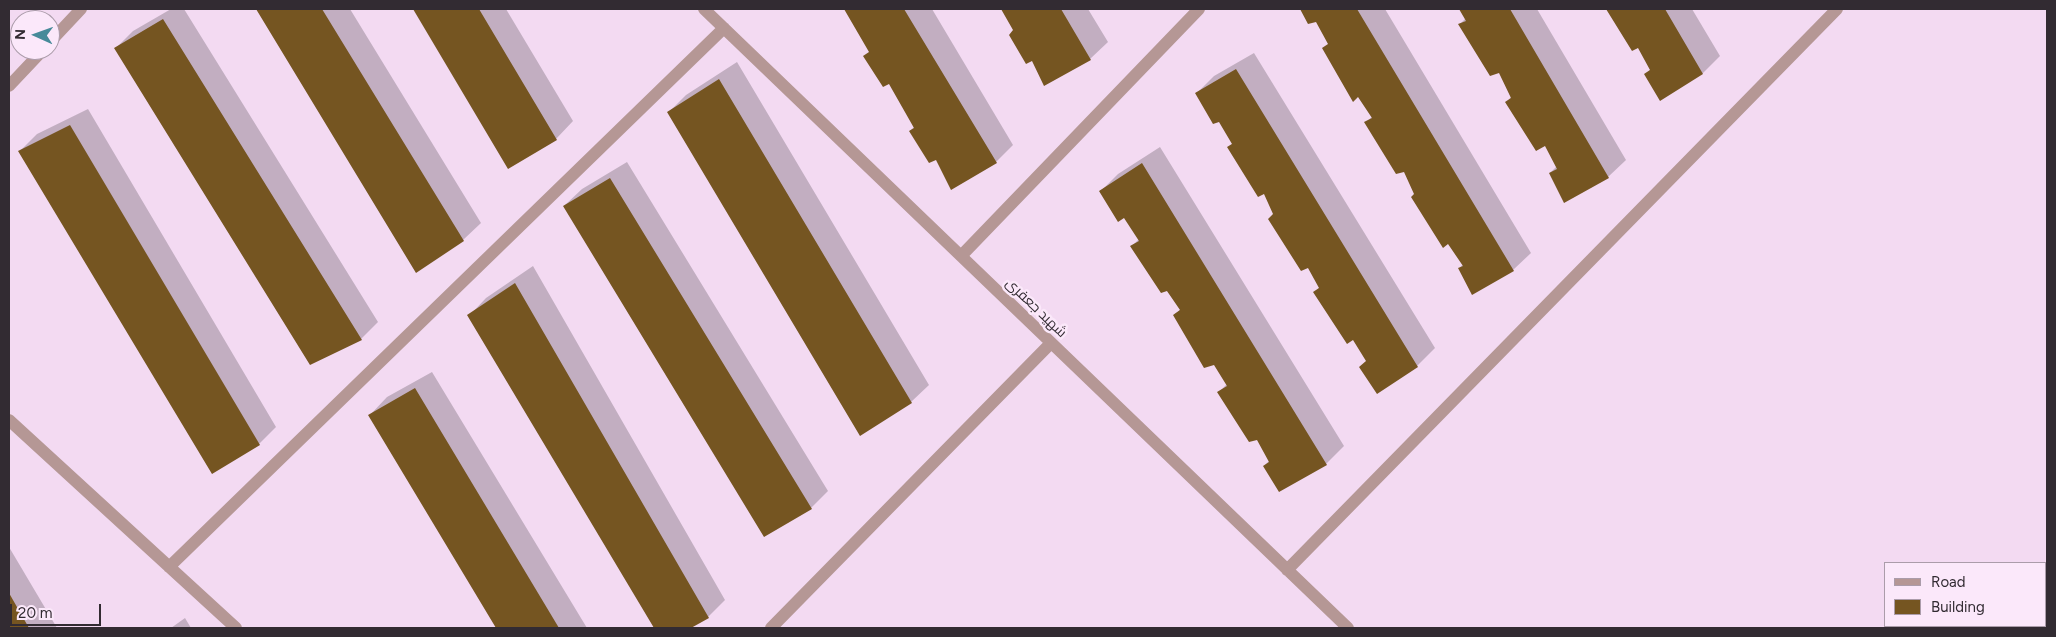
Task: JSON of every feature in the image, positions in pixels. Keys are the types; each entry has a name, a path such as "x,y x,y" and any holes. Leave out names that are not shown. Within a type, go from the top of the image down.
{"street":[{"path":"60,32 82,9"},
{"name":"شهید جعفری","path":"704,9 1348,628"},
{"path":"961,256 1199,9"},
{"path":"1287,570 1837,9"},
{"path":"169,567 724,28"},
{"path":"9,86 34,60"},
{"path":"770,628 1051,343"},
{"path":"9,420 236,628"}],"shaded area":[{"path":"9,9 2047,9 2047,628 9,628"}],"building":[{"path":"256,9 322,9 464,241 416,273"},
{"path":"413,9 479,9 557,140 508,169"},
{"path":"844,9 904,9 997,163 951,190 936,160 929,163 909,131 914,128 889,84 883,87 863,56 869,52"},
{"path":"1001,9 1061,9 1091,60 1044,86 1032,61 1026,64 1009,35 1013,30"},
{"path":"1300,9 1357,9 1514,271 1472,295 1458,268 1463,266 1448,244 1443,248 1411,197 1414,194 1404,172 1396,174 1364,122 1372,118 1358,97 1353,102 1322,48 1328,44 1316,22 1308,24"},
{"path":"1459,9 1510,9 1609,178 1564,203 1549,173 1557,169 1545,146 1536,151 1505,102 1511,98 1499,73 1490,76 1458,24 1466,21"},
{"path":"1606,9 1665,9 1703,74 1660,101 1644,74 1650,70 1638,48 1632,51"},
{"path":"163,19 362,340 310,365 114,48"},
{"path":"1236,69 1418,367 1377,394 1359,367 1366,361 1353,340 1347,344 1313,292 1319,288 1308,268 1301,271 1268,219 1273,214 1264,194 1258,197 1227,147 1232,144 1219,122 1213,124 1195,93"},
{"path":"719,79 912,403 860,436 667,112"},
{"path":"70,125 260,445 212,474 18,151"},
{"path":"1142,163 1327,465 1279,492 1263,466 1269,462 1257,440 1249,442 1217,392 1227,386 1214,365 1204,368 1173,315 1180,310 1167,291 1161,293 1130,246 1139,241 1124,218 1118,222 1099,191"},
{"path":"610,178 812,509 764,537 563,206"},
{"path":"515,283 709,618 691,628 654,628 467,315"},
{"path":"415,388 559,628 496,628 368,415"},
{"path":"9,593 29,628 9,628"}]}
